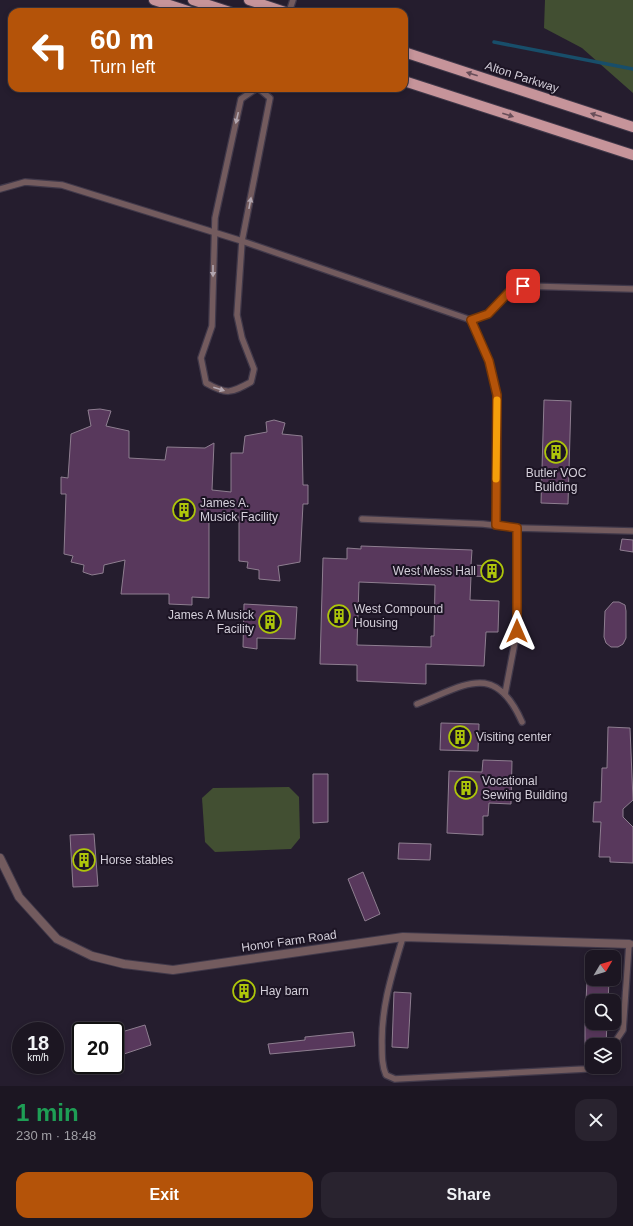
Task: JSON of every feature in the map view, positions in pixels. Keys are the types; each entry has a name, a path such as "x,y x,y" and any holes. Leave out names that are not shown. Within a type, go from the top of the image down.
{"main road":[{"path":"154,0 179,8"},
{"path":"193,0 218,8"},
{"path":"249,0 273,8"},
{"name":"Alton Parkway","path":"408,53 633,127"},
{"path":"408,82 633,155"}],"street":[{"name":"Honor Farm Road","path":"0,858 19,897 57,938 92,956 124,964 173,970 403,937 631,944"}],"lane":[{"path":"251,92 241,99 213,232 212,326 201,358 206,383 219,391 233,392 251,382 254,369 242,338 237,315 242,241 270,98 262,92"},
{"path":"0,189 25,182 62,185 242,241 471,320 488,314 509,292 523,286 633,289"},
{"path":"471,320 489,361 497,395 496,525"},
{"path":"362,519 496,525 517,528 633,531"},
{"path":"505,694 517,631 517,528"},
{"path":"417,704 477,682 497,686 514,704 522,722"},
{"path":"403,937 386,992 382,1024 382,1067 386,1076 395,1079 585,1069"},
{"path":"617,1038 622,1030 631,944"}],"green space":[{"path":"545,0 633,0 633,93 582,48 544,28"},
{"path":"289,787 299,797 300,838 291,849 215,852 205,842 202,798 213,788"}],"building":[{"name":"Butler VOC Building","path":"544,400 571,401 568,504 541,503"},
{"name":"James A. Musick Facility","path":"100,409 111,411 106,426 129,431 129,458 165,460 167,447 205,448 214,443 212,490 231,492 231,453 243,453 245,436 267,432 266,422 274,420 285,423 282,434 302,436 303,485 308,485 308,504 303,504 300,562 278,566 280,581 259,579 259,570 247,568 248,562 239,561 239,517 209,517 209,598 192,597 192,605 169,604 169,594 121,594 125,560 104,565 103,573 92,575 83,572 84,565 71,562 73,556 64,554 66,494 61,494 61,477 68,478 71,434 91,426 88,410"},
{"path":"622,539 633,540 633,552 620,550"},
{"name":"West Compound Housing","path":"361,546 472,550 471,565 497,566 497,577 471,576 470,600 499,601 498,632 486,632 484,666 426,664 426,684 357,681 357,665 320,664 323,558 347,559 347,548 361,549","holes":["359,582 435,585 434,636 431,636 431,647 357,645"]},
{"path":"613,602 619,602 625,605 626,611 626,638 623,644 618,647 611,647 606,643 604,637 605,611"},
{"name":"James A Musick Facility","path":"244,604 297,607 295,639 257,638 257,649 243,647"},
{"name":"Visiting center","path":"441,723 479,724 478,751 440,750"},
{"path":"608,727 630,728 633,800 623,809 623,817 633,827 633,863 610,862 610,857 599,857 601,822 593,822 594,802 601,802 602,768 607,768"},
{"name":"Vocational Sewing Building","path":"483,760 512,761 511,804 489,803 488,816 483,816 483,835 447,833 449,771 482,772"},
{"path":"313,774 328,774 328,822 313,823"},
{"name":"Horse stables","path":"94,834 98,886 73,887 70,835"},
{"path":"399,843 431,844 430,860 398,859"},
{"path":"363,872 380,914 365,921 348,879"},
{"path":"587,986 609,986 608,994 586,994"},
{"path":"394,992 411,993 408,1048 392,1047"},
{"path":"145,1025 151,1045 124,1054 124,1031"},
{"path":"585,1030 607,1030 606,1038 585,1038"},
{"path":"353,1032 355,1046 270,1054 268,1044 305,1040 305,1037"}],"waterway":[{"path":"494,42 633,69"}],"slow traffic":[{"path":"496,479 497,400"}],"place":[{"name":"Butler VOC Building","path":"556,452"},
{"name":"James A. Musick Facility","path":"184,510"},
{"name":"West Mess Hall","path":"492,571"},
{"name":"West Compound Housing","path":"339,616"},
{"name":"James A Musick Facility","path":"270,622"},
{"name":"Visiting center","path":"460,737"},
{"name":"Vocational Sewing Building","path":"466,788"},
{"name":"Horse stables","path":"84,860"},
{"name":"Hay barn","path":"244,991"}],"route":[{"path":"517,631 517,528 496,525 497,395 489,361 471,320 488,314 509,292 523,286"}]}
